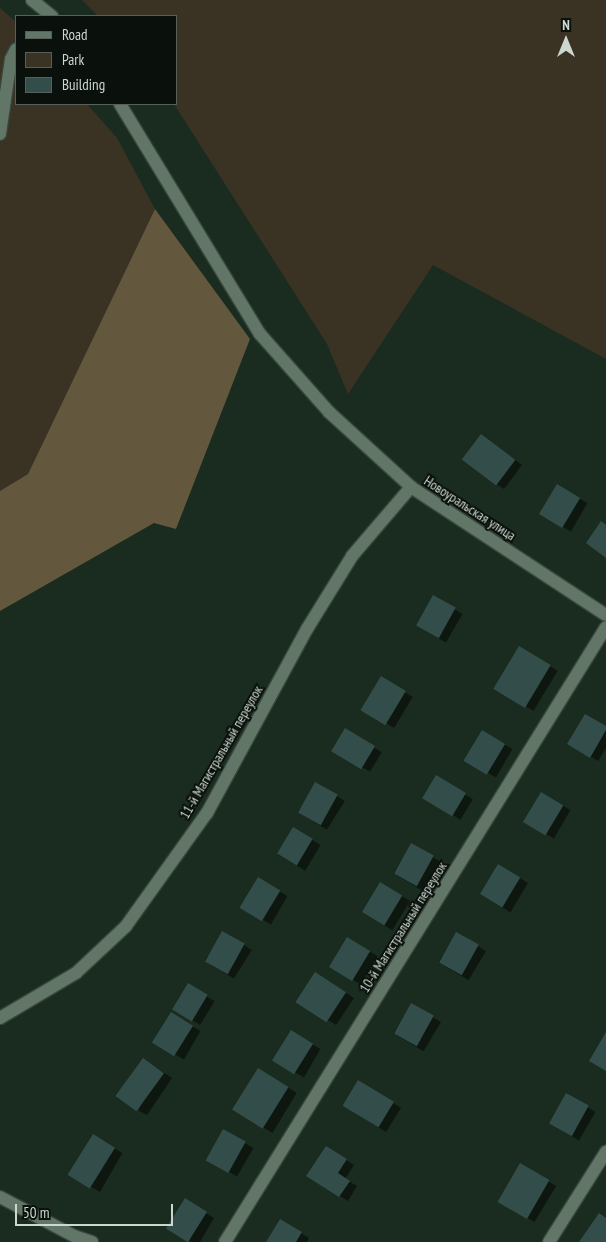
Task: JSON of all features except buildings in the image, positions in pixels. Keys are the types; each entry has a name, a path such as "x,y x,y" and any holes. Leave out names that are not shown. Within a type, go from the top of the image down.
{"street":[{"path":"36,8 50,15"},
{"path":"0,134 10,59 15,51"},
{"name":"Новоуральская улица","path":"121,105 260,334 328,412 411,488 606,615"},
{"name":"11-й Магистральный переулок","path":"0,1018 76,973 126,926 206,812 307,629 352,556 411,488"},
{"name":"10-й Магистральный переулок","path":"225,1242 606,628"},
{"path":"549,1242 606,1152"},
{"path":"0,1197 74,1236 92,1242"}],"green space":[{"path":"82,0 606,0 606,359 433,265 348,394 327,344 175,105 178,105 178,15 97,15"},
{"path":"0,8 15,21 15,105 88,105 117,138 155,209 28,474 0,491"}],"shaded area":[{"path":"155,209 250,339 176,529 154,523 0,611 0,491 28,474"}]}
